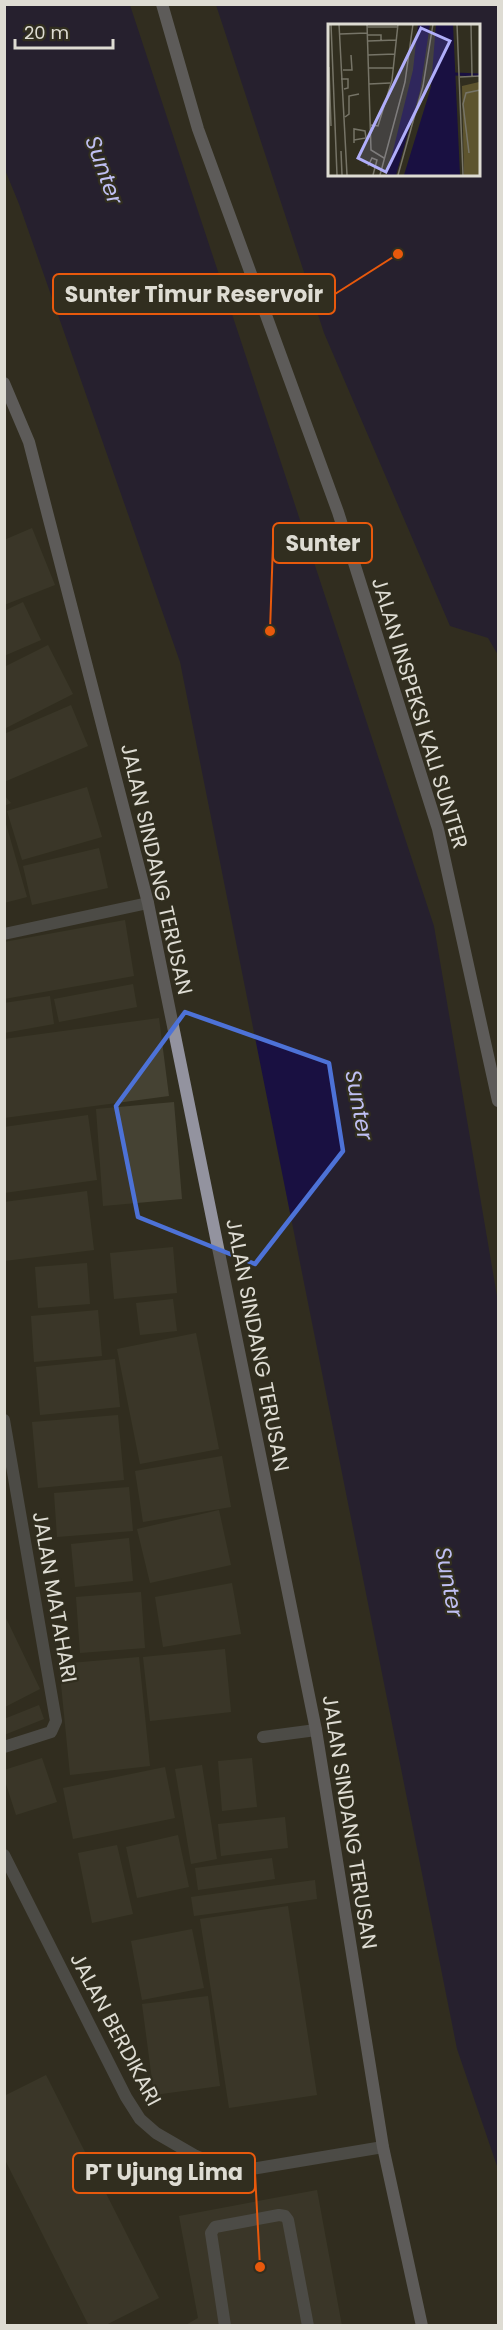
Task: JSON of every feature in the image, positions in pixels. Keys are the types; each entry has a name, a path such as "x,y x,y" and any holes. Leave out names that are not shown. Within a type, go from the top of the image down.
{"street":[{"name":"JALAN INSPEKSI KALI SUNTER","path":"162,4 198,129 338,512 438,829 498,1101"},
{"name":"JALAN SINDANG TERUSAN","path":"4,383 29,442 148,903 316,1730 383,2148 422,2325"},
{"path":"4,934 148,903"},
{"name":"JALAN MATAHARI","path":"4,1420 56,1721 51,1732 4,1747"},
{"path":"263,1737 316,1730"},
{"name":"JALAN BERDIKARI","path":"4,1855 126,2097 140,2119 156,2133 194,2155 219,2166 246,2170 383,2148"},
{"path":"225,2325 212,2230 214,2227 279,2215 285,2216 288,2220 308,2325"}],"highlighted area":[{"path":"185,1012 329,1063 343,1151 255,1264 138,1217 116,1106"}],"water":[{"path":"4,5 130,5 434,926 498,1302 498,2169 457,2049 180,662 5,170"},
{"path":"216,5 498,5 498,655 488,638 450,626 324,333"}],"building":[{"path":"32,528 55,585 4,605 4,540"},
{"path":"23,602 41,640 4,656 4,611"},
{"path":"48,645 73,694 4,729 4,667"},
{"path":"71,705 88,746 4,782 4,734"},
{"path":"87,787 102,837 22,860 7,811"},
{"path":"4,795 11,803 4,806"},
{"path":"4,817 27,897 4,903"},
{"path":"99,848 108,888 32,905 23,866"},
{"path":"125,920 134,976 4,999 4,942"},
{"path":"133,984 137,1007 59,1022 54,999"},
{"path":"50,996 54,1024 4,1033 4,1003"},
{"path":"159,1018 169,1096 4,1118 4,1039"},
{"path":"174,1102 182,1199 103,1206 96,1109"},
{"path":"88,1115 97,1180 4,1193 4,1127"},
{"path":"87,1191 94,1250 4,1261 4,1202"},
{"path":"173,1247 177,1293 114,1299 110,1253"},
{"path":"87,1263 90,1304 38,1308 35,1267"},
{"path":"173,1299 177,1331 140,1335 136,1303"},
{"path":"98,1310 102,1356 34,1362 31,1316"},
{"path":"196,1333 219,1449 140,1464 117,1349"},
{"path":"115,1359 120,1407 40,1415 36,1367"},
{"path":"118,1415 124,1480 38,1488 32,1422"},
{"path":"222,1456 231,1507 143,1522 135,1471"},
{"path":"129,1487 133,1531 57,1537 54,1493"},
{"path":"219,1510 231,1565 150,1583 137,1529"},
{"path":"129,1538 133,1581 75,1587 71,1544"},
{"path":"232,1583 241,1634 163,1647 155,1597"},
{"path":"141,1592 145,1648 80,1653 76,1597"},
{"path":"5,1616 40,1689 5,1707"},
{"path":"225,1649 231,1712 150,1721 143,1657"},
{"path":"139,1657 150,1766 70,1775 59,1664"},
{"path":"39,1705 44,1719 4,1735 4,1719"},
{"path":"42,1758 57,1802 16,1815 4,1778 4,1770"},
{"path":"252,1758 257,1807 222,1811 218,1761"},
{"path":"202,1765 217,1859 191,1864 175,1769"},
{"path":"165,1767 175,1818 73,1839 63,1788"},
{"path":"285,1817 288,1848 221,1856 218,1824"},
{"path":"178,1835 189,1887 137,1898 126,1847"},
{"path":"117,1845 133,1914 92,1923 78,1853"},
{"path":"272,1858 275,1879 198,1890 195,1868"},
{"path":"315,1880 317,1899 194,1916 191,1897"},
{"path":"288,1906 317,2095 229,2108 200,1919"},
{"path":"192,1929 204,1988 142,2000 131,1941"},
{"path":"208,1996 220,2086 154,2095 142,2004"},
{"path":"46,2075 159,2298 104,2326 89,2326 4,2158 4,2096"},
{"path":"317,2190 342,2326 184,2326 198,2318 179,2216"}],"place":[{"name":"Sunter Timur Reservoir","path":"398,254"},
{"name":"Sunter","path":"270,631"},
{"name":"PT Ujung Lima","path":"260,2267"}]}
